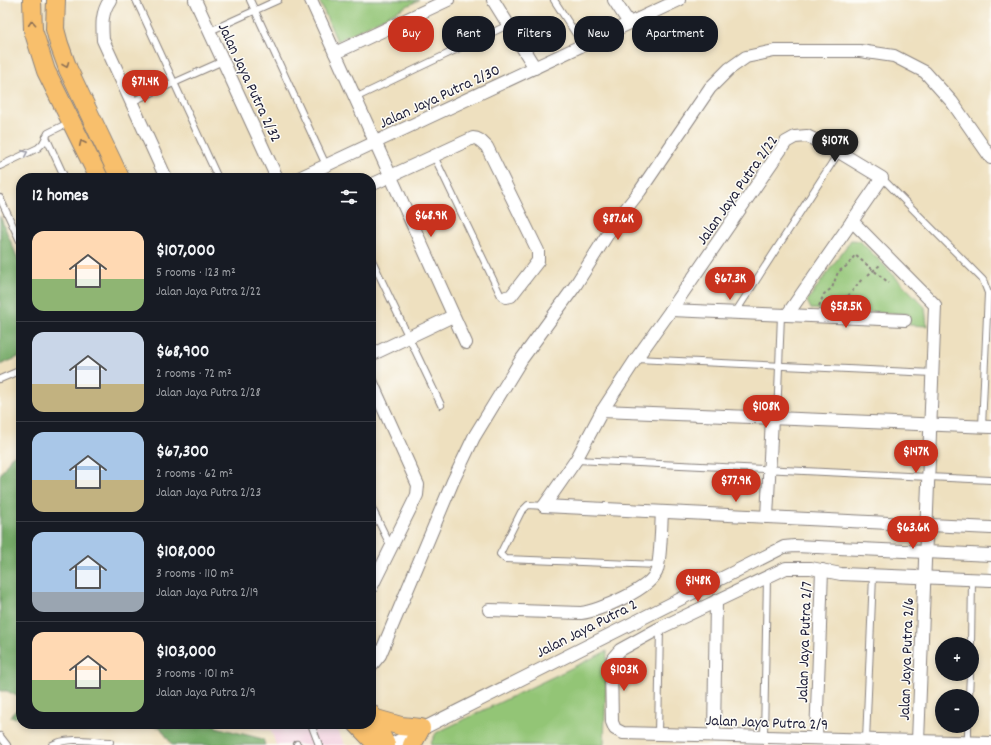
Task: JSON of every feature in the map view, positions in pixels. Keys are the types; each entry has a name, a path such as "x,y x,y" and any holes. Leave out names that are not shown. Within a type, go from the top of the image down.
{"main road":[{"path":"32,0 33,30 46,71 72,121 96,173"},
{"path":"56,0 55,29 59,44 68,68 118,173"},
{"path":"376,722 421,728 412,745"},
{"path":"365,729 366,745"},
{"path":"369,729 377,745"},
{"path":"372,729 386,745"}],"street":[{"path":"110,0 104,9 102,21 103,40 164,173"},
{"name":"Jalan Jaya Putra 2/32","path":"195,0 276,173"},
{"path":"311,0 466,343"},
{"path":"334,53 448,0"},
{"path":"493,0 503,17"},
{"path":"614,0 629,23"},
{"name":"Jalan Jaya Putra 2/30","path":"624,25 676,1"},
{"name":"Jalan Jaya Putra 2/30","path":"309,173 574,49"},
{"path":"376,660 380,655 453,481 474,437 521,360 575,286 614,224 640,191 710,88 729,69 746,58 774,51 860,51 894,56 925,72 952,102 991,158"},
{"path":"525,52 535,68"},
{"name":"Jalan Jaya Putra 2/22","path":"544,506 576,460 602,411 636,359 786,142 795,137 807,136 839,152 882,178"},
{"path":"376,183 473,138 477,138 487,147 538,251 538,261 511,296 506,297"},
{"path":"784,315 882,178"},
{"name":"Jalan Jaya Putra 2/6","path":"852,221 935,305 918,741"},
{"path":"671,310 905,320"},
{"path":"376,353 454,316"},
{"path":"376,392 418,485 417,495 376,578"},
{"path":"602,411 986,427"},
{"path":"767,517 774,418"},
{"path":"544,506 991,528"},
{"path":"489,610 580,613 592,612 645,584 657,571 662,512"},
{"name":"Jalan Jaya Putra 2","path":"390,745 774,550 795,546 991,555"},
{"path":"660,628 786,568 811,568 840,574 873,576 991,580"},
{"name":"Jalan Jaya Putra 2/7","path":"816,738 822,570"},
{"path":"714,735 716,601"},
{"name":"Jalan Jaya Putra 2/9","path":"660,628 620,650 613,658 611,665 612,722 615,729 623,733 991,743"}],"lane":[{"path":"136,0 216,173"},
{"path":"250,0 326,165"},
{"path":"210,31 278,0"},
{"path":"554,0 574,31"},
{"path":"355,98 503,27"},
{"path":"131,102 223,61"},
{"path":"0,166 38,148 53,130 72,121"},
{"path":"46,137 64,173"},
{"path":"735,313 839,152"},
{"path":"434,156 501,296 506,297"},
{"name":"Jalan Jaya Putra 2/22","path":"882,178 983,280 988,293 986,427"},
{"path":"0,198 16,233"},
{"path":"376,269 441,405"},
{"path":"774,418 784,315"},
{"path":"636,359 932,373"},
{"path":"0,379 16,372"},
{"path":"576,460 991,480"},
{"path":"544,506 528,505 521,512 500,554 506,559 658,565"},
{"path":"376,516 391,547"},
{"path":"866,740 873,576"},
{"path":"764,737 767,577"},
{"path":"970,637 972,580"},
{"path":"658,734 660,628"},
{"path":"313,729 319,745"},
{"path":"968,733 968,742"},
{"path":"0,736 7,745"},
{"path":"52,745 58,742 71,741 110,742"}],"path":[{"path":"862,279 848,296 828,300 817,309 824,294 832,288 838,272 848,265 853,256 858,255 889,283"},
{"path":"868,275 888,258"}],"shaded area":[{"path":"266,729 337,729 345,745 276,745 271,730"}],"green space":[{"path":"319,0 419,0 337,41"},
{"path":"0,216 16,254 16,358 0,365"},
{"path":"851,240 860,241 925,307 927,326 909,325 909,314 811,309 807,301"},
{"path":"16,454 16,696 7,691 0,691 0,475 11,457"},
{"path":"607,651 604,745 430,745 436,733"},
{"path":"16,710 16,718 9,717"},
{"path":"161,729 224,729 263,739 265,745 172,745"}]}
